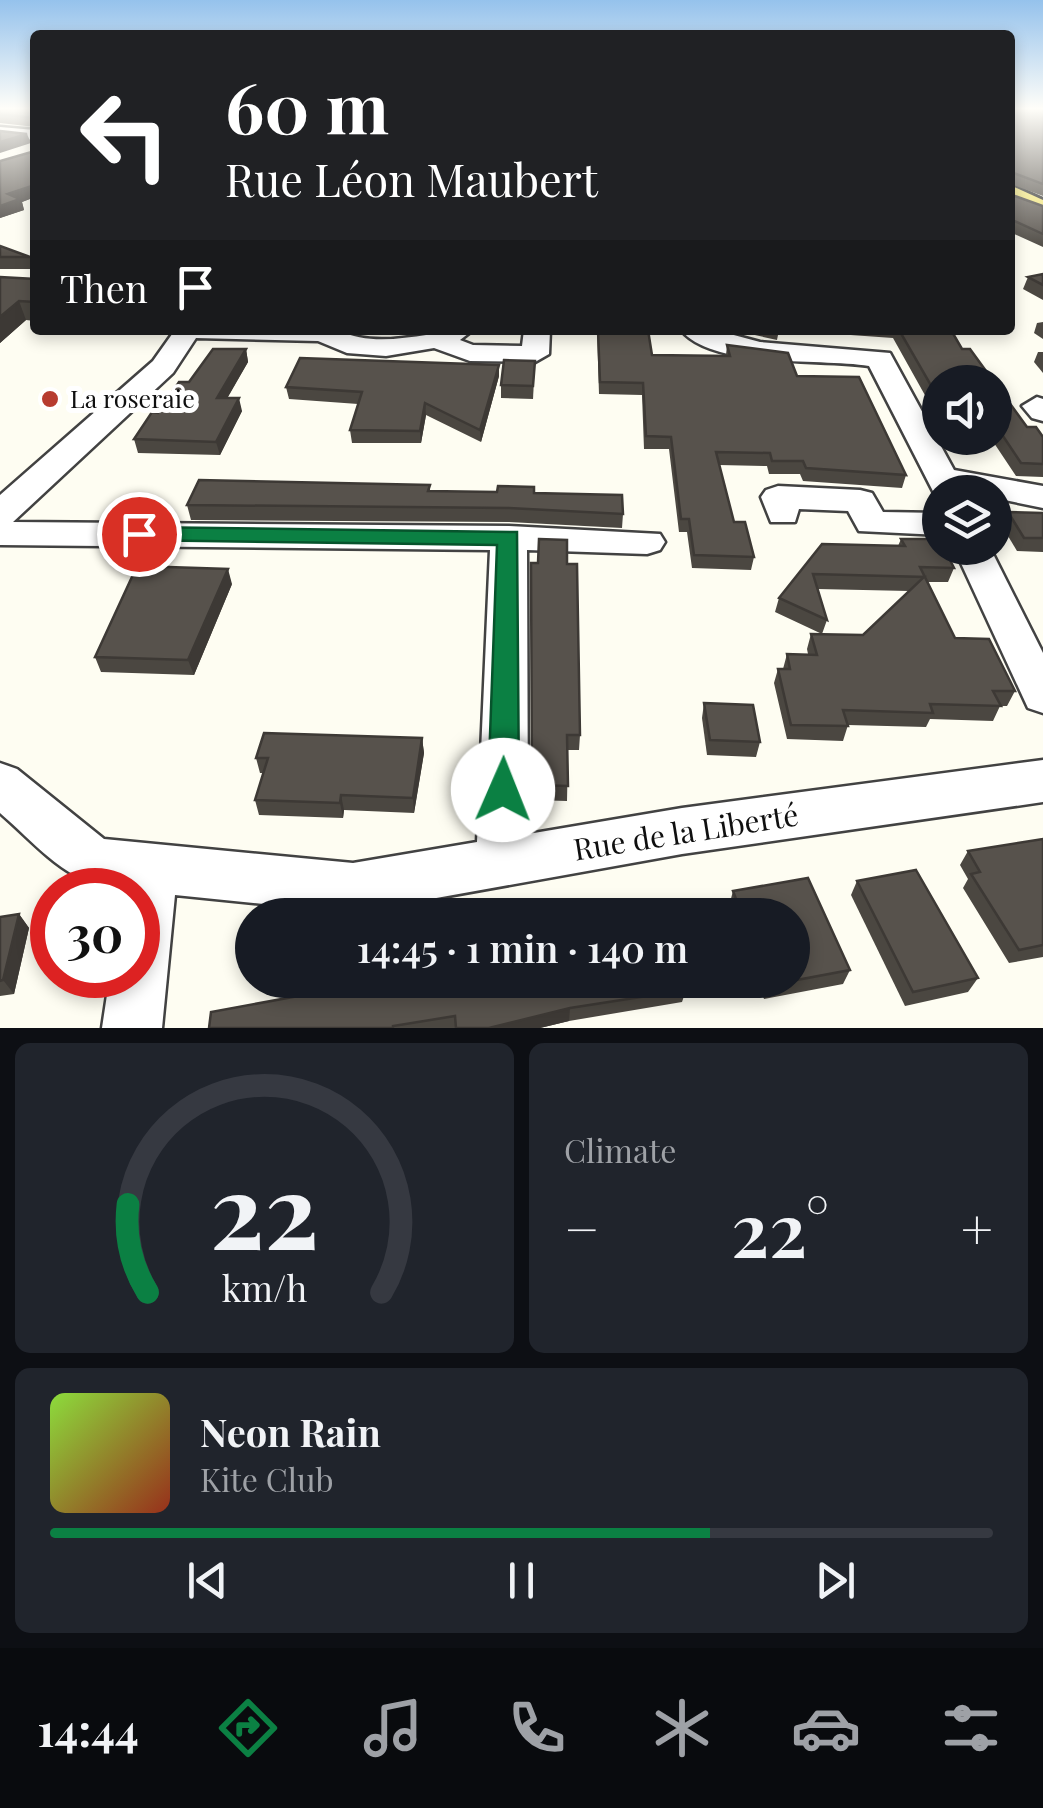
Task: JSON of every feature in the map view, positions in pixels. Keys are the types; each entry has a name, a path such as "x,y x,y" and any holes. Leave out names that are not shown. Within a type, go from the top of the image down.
{"main road":[{"path":"1015,195 1043,210"}],"street":[{"path":"0,514 163,367 185,335"},
{"path":"327,335 347,345 386,348 448,335 470,354 535,354 536,335"},
{"path":"702,335 718,345 880,359 941,475"},
{"path":"1012,495 1043,496"},
{"path":"783,514 778,496 860,501 872,523 922,524"},
{"path":"0,533 647,542"},
{"path":"502,862 509,538"},
{"path":"980,565 1043,696"},
{"name":"Rue de la Liberté","path":"160,871 352,888 682,831 1043,781"},
{"name":"Rue de la Liberté","path":"0,784 93,862 136,868"},
{"path":"132,1028 136,998"}],"building":[{"path":"30,157 30,187 8,194 20,199 0,206 0,161"},
{"path":"1015,157 1043,157 1043,184 1015,174"},
{"path":"1015,196 1043,206 1043,234 1015,221"},
{"path":"0,246 30,257 0,257"},
{"path":"1043,274 1043,285 1028,277"},
{"path":"0,277 30,279 30,302 19,301 0,317"},
{"path":"598,335 649,335 652,355 730,356 727,345 788,353 797,376 859,377 906,475 806,468 803,461 772,461 770,453 716,452 734,522 745,522 754,557 694,555 689,519 681,519 671,437 646,436 643,383 600,382"},
{"path":"902,335 954,335 962,349 970,349 982,365 922,365 922,370"},
{"path":"213,349 246,349 217,398 239,398 216,442 134,439 152,412 158,413 179,382 189,382"},
{"path":"300,358 499,365 480,430 425,403 420,431 350,430 362,392 286,387"},
{"path":"504,360 535,361 533,386 501,385"},
{"path":"1012,406 1027,427 1036,427 1043,437 1043,464 1021,463 1012,450"},
{"path":"199,480 430,485 428,491 497,492 498,486 534,487 534,493 622,495 623,514 509,508 187,505"},
{"path":"1012,512 1043,513 1043,538 1024,538"},
{"path":"539,539 567,540 567,564 577,564 580,735 567,735 568,786 532,785 531,563 538,563"},
{"path":"901,539 922,539 922,565 952,565 954,568 920,567 955,638 989,639 1015,691 993,691 1001,706 930,704 933,713 843,710 848,726 791,725 778,669 790,669 787,654 817,655 811,634 863,635 924,577 813,574 827,620 779,598 822,544 905,546"},
{"path":"137,566 228,569 188,660 95,657"},
{"path":"704,703 753,705 760,742 710,740"},
{"path":"264,733 422,738 413,798 341,795 340,803 255,800 268,758 256,758"},
{"path":"1043,839 1043,945 1019,950 971,874 980,872 968,851"},
{"path":"916,870 978,978 913,992 857,881"},
{"path":"808,878 850,970 810,978 810,898 736,898 733,891"},
{"path":"19,914 3,980 0,981 0,917"},
{"path":"287,998 634,998 570,1008 489,1028 456,1028 455,1016 393,1028 209,1028 211,1012"}],"place":[{"name":"La roseraie","path":"50,399"}],"route":[{"path":"139,534 509,538 503,790"}]}
